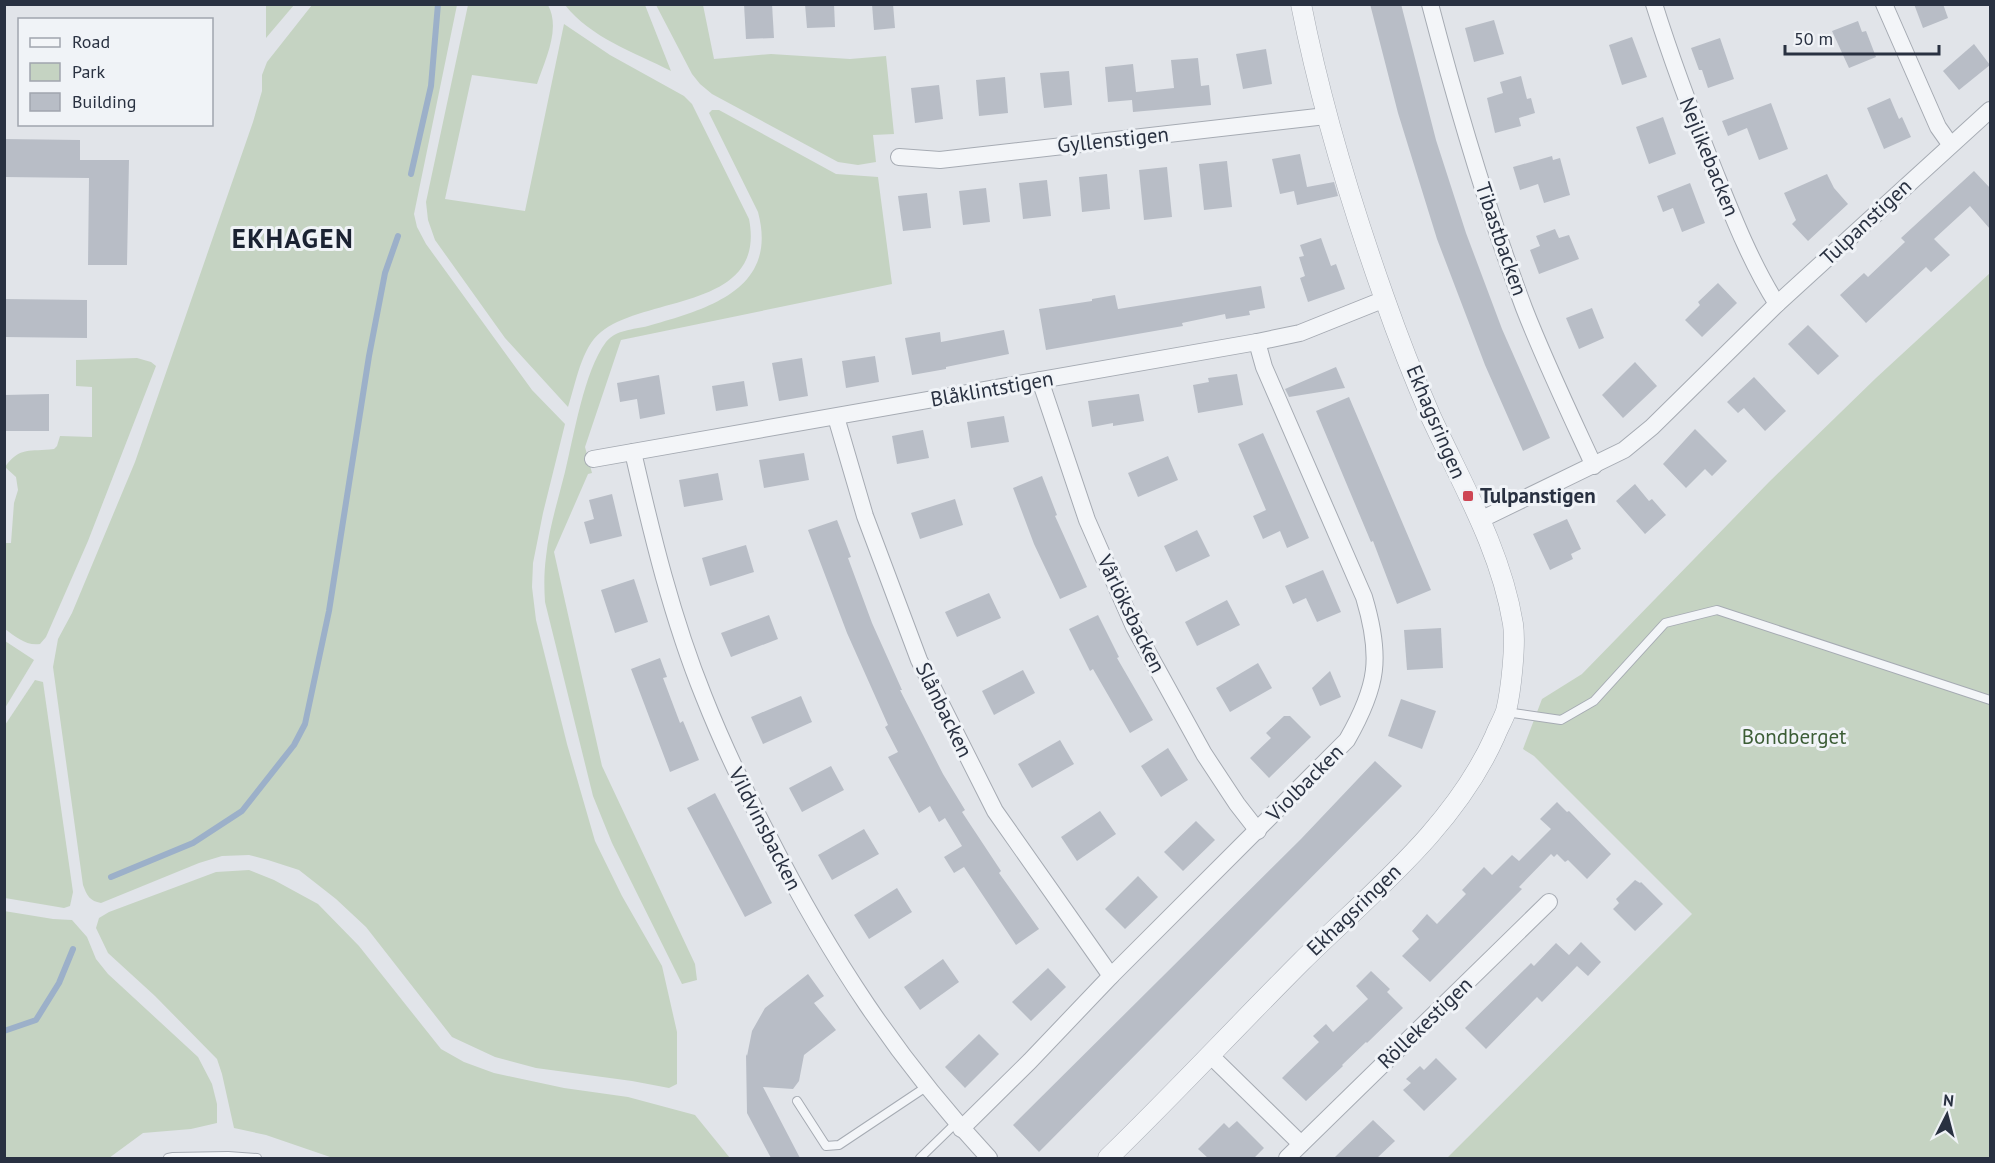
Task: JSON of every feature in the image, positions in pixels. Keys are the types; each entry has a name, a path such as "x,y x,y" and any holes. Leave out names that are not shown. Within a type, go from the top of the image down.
{"street":[{"name":"Ekhagsringen","path":"1108,1158 1301,962 1426,840 1456,804 1486,757 1505,712 1511,678 1514,627 1501,573 1480,520 1430,413 1385,299 1326,116 1301,4"},
{"name":"Tibastbacken","path":"1430,4 1450,84 1485,197 1525,309 1594,466"},
{"name":"Nejlikebacken","path":"1654,4 1677,76 1736,225 1764,284 1777,304"},
{"path":"1884,4 1938,127 1950,144"},
{"name":"Tulpanstigen","path":"1480,520 1624,450 1652,427 1777,304 1990,110"},
{"name":"Gyllenstigen","path":"899,157 940,160 1326,116"},
{"name":"Blåklintstigen","path":"593,459 1257,342 1300,333 1385,299"},
{"name":"Violbacken","path":"958,1126 1030,1061 1111,976 1258,831 1347,740 1363,712 1373,681 1375,652 1373,626 1364,597 1264,367 1257,342"},
{"name":"Vårlöksbacken","path":"1040,380 1087,520 1134,627 1204,754 1258,831"},
{"name":"Slånbacken","path":"836,417 865,516 919,660 995,811 1111,976"},
{"name":"Vildvinsbacken","path":"633,452 654,546 673,606 703,695 733,766 800,899 846,976 894,1046 958,1126 988,1158"},
{"name":"Röllekestigen","path":"1287,1158 1549,902"},
{"path":"1210,1055 1301,1144"}],"lane":[{"path":"1505,712 1561,720 1594,701 1665,623 1717,610 1990,700"},
{"path":"797,1101 826,1146 839,1144 926,1087"},
{"path":"920,1158 958,1126"},
{"path":"168,1158 228,1156 257,1158"}],"green space":[{"path":"266,5 294,5 266,38"},
{"path":"312,5 457,5 414,214 417,227 426,244 532,390 565,424 533,563 532,587 536,620 567,744 595,841 622,896 662,966 677,1032 677,1084 669,1088 536,1068 495,1057 452,1037 366,927 336,899 299,870 249,855 222,856 199,863 101,903 89,897 83,885 53,667 58,639 72,613 135,462 253,122 262,91 262,75 267,62"},
{"path":"468,5 548,5 552,14 552,34 537,84 472,75 445,199 525,211 564,24 610,55 684,96 692,104 749,219 750,248 740,270 722,285 699,296 621,320 601,332 584,356 568,407 505,338 435,240 428,220 426,202"},
{"path":"565,5 645,5 671,71 587,27"},
{"path":"656,5 703,5 714,59 771,54 850,59 886,56 894,134 873,135 876,162 858,165 838,162 712,94 692,74"},
{"path":"712,110 719,110 836,174 878,177 892,284 621,340 585,447 592,473 588,474 554,552 602,766 695,964 697,980 682,984 612,843 593,796 545,602 545,574 551,525 581,404 598,354 606,342 620,332 671,319 714,303 733,292 748,278 758,260 762,239 758,212 709,113"},
{"name":"Bondberget","path":"1990,273 1990,1158 1447,1158 1692,914 1534,756 1523,749 1542,699 1582,674 1769,482 1876,378"},
{"path":"137,358 156,366 88,541 46,637 40,644 26,642 5,629 5,543 11,543 14,503 18,490 16,477 5,467 10,460 26,451 54,449 60,436 92,437 92,387 76,386 76,360"},
{"path":"5,641 34,660 5,708"},
{"path":"35,680 43,682 73,892 70,906 64,908 5,898 5,725"},
{"path":"249,870 274,880 318,904 359,946 441,1049 464,1062 494,1073 564,1088 628,1097 695,1115 730,1158 333,1158 266,1135 234,1128 217,1059 155,996 108,953 96,928 99,918 109,912 216,872"},
{"path":"4,911 72,920 87,937 96,959 108,974 198,1057 212,1084 217,1104 217,1123 191,1129 143,1133 109,1158 5,1158"}],"building":[{"path":"744,4 772,4 774,38 746,39"},
{"path":"805,4 834,4 835,27 807,28"},
{"path":"872,4 893,4 895,28 874,30"},
{"path":"1370,4 1401,4 1436,140 1466,233 1502,329 1550,438 1523,451 1485,365 1437,239 1398,113"},
{"path":"1914,4 1943,4 1948,18 1923,28"},
{"path":"1494,20 1504,54 1474,62 1465,28"},
{"path":"1858,21 1862,32 1866,31 1876,57 1849,68 1832,31"},
{"path":"1632,37 1647,77 1622,85 1609,45"},
{"path":"1720,38 1734,79 1708,88 1691,48"},
{"path":"1974,44 1990,65 1959,90 1943,71"},
{"path":"1266,49 1272,84 1243,89 1236,54"},
{"path":"1198,58 1201,86 1209,85 1211,105 1133,112 1132,100 1108,102 1105,67 1133,64 1136,92 1174,88 1171,60"},
{"path":"1069,71 1072,105 1044,108 1040,73"},
{"path":"1521,76 1527,99 1531,98 1535,113 1519,118 1521,126 1495,133 1487,98 1503,93 1500,82"},
{"path":"1005,77 1008,113 979,116 976,80"},
{"path":"939,85 943,119 915,123 911,88"},
{"path":"1890,98 1899,119 1902,117 1911,137 1884,149 1867,108"},
{"path":"1771,103 1788,149 1759,160 1747,128 1728,136 1722,121"},
{"path":"1663,117 1676,154 1649,164 1636,127"},
{"path":"4,139 80,140 80,160 129,160 127,265 88,265 89,178 4,177"},
{"path":"1300,154 1307,187 1334,182 1338,196 1297,205 1294,191 1280,194 1272,159"},
{"path":"1552,156 1553,160 1560,158 1570,195 1544,203 1538,184 1520,190 1513,167"},
{"path":"1227,161 1232,207 1204,210 1199,164"},
{"path":"1167,167 1172,217 1144,220 1139,170"},
{"path":"1974,171 1990,188 1990,229 1970,206 1934,239 1950,255 1931,272 1926,267 1866,323 1840,295 1864,273 1868,277 1905,242 1901,238"},
{"path":"1107,174 1110,209 1082,212 1079,177"},
{"path":"1827,174 1834,188 1848,204 1808,241 1792,224 1796,220 1784,193"},
{"path":"1047,180 1051,216 1023,219 1019,183"},
{"path":"1690,183 1705,223 1682,232 1673,208 1663,212 1657,196"},
{"path":"986,188 990,222 963,225 959,191"},
{"path":"927,193 931,228 903,231 898,196"},
{"path":"1555,229 1559,238 1569,235 1579,259 1539,274 1530,250 1540,246 1536,236"},
{"path":"1321,238 1331,266 1336,264 1345,289 1308,302 1300,278 1305,276 1299,257 1304,256 1300,245"},
{"path":"1718,283 1737,303 1702,337 1685,320 1700,305 1698,302"},
{"path":"1261,286 1265,308 1249,311 1250,315 1226,319 1225,314 1182,323 1183,326 1046,350 1039,309 1115,295 1118,309"},
{"path":"4,299 87,300 87,338 4,337"},
{"path":"1592,308 1604,338 1579,349 1566,318"},
{"path":"1808,325 1839,356 1818,375 1788,344"},
{"path":"1004,330 1009,354 912,375 905,338 940,332 941,342"},
{"path":"875,356 879,382 846,388 842,361"},
{"path":"802,358 808,396 779,401 772,363"},
{"path":"1635,362 1657,386 1623,418 1602,395"},
{"path":"1336,367 1345,388 1289,397 1285,389"},
{"path":"1237,374 1243,405 1198,413 1193,385 1209,382 1208,378"},
{"path":"659,375 665,414 640,419 637,399 620,402 617,383"},
{"path":"1754,377 1786,411 1765,431 1744,408 1738,413 1727,402"},
{"path":"744,381 748,406 716,411 712,386"},
{"path":"49,394 49,431 4,431 4,395"},
{"path":"1139,394 1144,421 1092,427 1088,401"},
{"path":"1349,397 1431,590 1397,604 1373,541 1371,542 1316,411"},
{"path":"1004,416 1009,442 971,448 967,422"},
{"path":"1695,429 1727,461 1712,476 1705,469 1686,488 1663,464"},
{"path":"923,430 929,458 897,464 892,436"},
{"path":"1263,433 1309,538 1287,548 1280,531 1263,539 1253,516 1266,510 1238,444"},
{"path":"804,453 809,480 764,488 759,460"},
{"path":"1168,456 1178,480 1138,497 1128,473"},
{"path":"718,473 723,500 684,507 679,480"},
{"path":"1042,476 1057,515 1055,516 1087,587 1060,599 1034,544 1013,488"},
{"path":"1635,484 1649,501 1652,499 1666,515 1645,534 1616,501"},
{"path":"612,494 622,536 590,544 584,522 594,519 589,500"},
{"path":"955,499 963,525 920,539 911,513"},
{"path":"1567,519 1581,549 1571,554 1573,559 1550,570 1533,534"},
{"path":"837,520 851,557 848,558 872,623 902,690 900,690 943,774 965,810 962,812 1001,871 999,873 1039,929 1016,945 964,867 954,873 944,857 962,846 945,818 939,822 930,806 919,813 888,757 898,752 885,727 888,725 847,633 808,530"},
{"path":"1197,530 1210,556 1176,572 1164,546"},
{"path":"746,545 754,572 710,586 702,558"},
{"path":"1323,570 1341,612 1317,622 1306,598 1293,604 1285,586"},
{"path":"634,579 648,622 615,633 601,590"},
{"path":"989,593 1001,618 957,637 945,612"},
{"path":"1227,600 1240,625 1197,646 1185,622"},
{"path":"769,615 778,639 731,657 721,633"},
{"path":"1098,615 1119,657 1117,658 1153,720 1130,733 1093,669 1090,671 1069,629"},
{"path":"1441,628 1443,668 1407,670 1404,630"},
{"path":"660,658 667,677 663,678 680,723 683,721 699,760 670,772 631,669"},
{"path":"1258,663 1272,688 1230,712 1216,688"},
{"path":"1023,670 1035,693 994,715 982,691"},
{"path":"1330,671 1341,697 1320,706 1312,688"},
{"path":"801,696 812,722 763,744 751,717"},
{"path":"1401,699 1436,711 1422,749 1388,736"},
{"path":"1284,716 1290,716 1311,737 1269,778 1250,758 1271,738 1266,733"},
{"path":"1060,740 1074,764 1032,788 1018,764"},
{"path":"1168,748 1188,780 1161,797 1141,766"},
{"path":"1375,761 1402,786 1039,1152 1013,1125 1301,839"},
{"path":"831,766 844,790 802,812 789,788"},
{"path":"715,793 772,903 745,917 687,808"},
{"path":"1557,802 1567,812 1569,811 1611,854 1587,879 1568,860 1565,862 1557,854 1554,857 1551,854 1519,887 1522,889 1430,982 1402,956 1419,939 1412,931 1427,914 1437,924 1466,894 1462,890 1484,867 1492,875 1512,855 1519,861 1551,829 1540,819"},
{"path":"1100,811 1116,834 1077,861 1061,837"},
{"path":"1196,821 1215,840 1183,871 1164,852"},
{"path":"864,829 879,854 832,880 818,855"},
{"path":"1138,876 1158,897 1125,929 1105,909"},
{"path":"1635,880 1641,882 1663,904 1635,931 1613,909 1619,903 1616,899"},
{"path":"897,888 912,912 869,939 854,915"},
{"path":"1581,942 1601,962 1588,976 1577,966 1542,1002 1537,997 1486,1049 1465,1028 1531,963 1534,966 1556,943 1569,955"},
{"path":"943,959 959,982 920,1010 904,987"},
{"path":"1048,968 1066,987 1031,1021 1012,1002"},
{"path":"1371,971 1390,989 1387,992 1403,1008 1306,1101 1282,1078 1319,1042 1313,1036 1326,1024 1333,1032 1368,999 1356,986"},
{"path":"808,974 824,996 814,1003 836,1030 804,1055 799,1081 793,1089 763,1087 800,1158 771,1158 747,1113 746,1054 747,1056 752,1031 765,1008"},
{"path":"979,1034 999,1054 965,1088 945,1067"},
{"path":"1436,1058 1457,1079 1424,1111 1403,1090 1411,1083 1406,1079 1420,1066 1424,1070"},
{"path":"1373,1120 1395,1141 1377,1158 1334,1158"},
{"path":"1237,1121 1264,1148 1254,1158 1208,1158 1198,1149 1224,1123 1229,1128"}],"waterway":[{"path":"411,174 431,86 438,4"},
{"path":"111,877 193,843 242,811 294,745 305,724 329,611 369,356 385,273 398,236"},
{"path":"4,1031 36,1020 59,983 73,949"}],"place":[{"name":"Tulpanstigen","path":"1468,496"}],"district":[{"name":"EKHAGEN","path":"293,239"}]}
